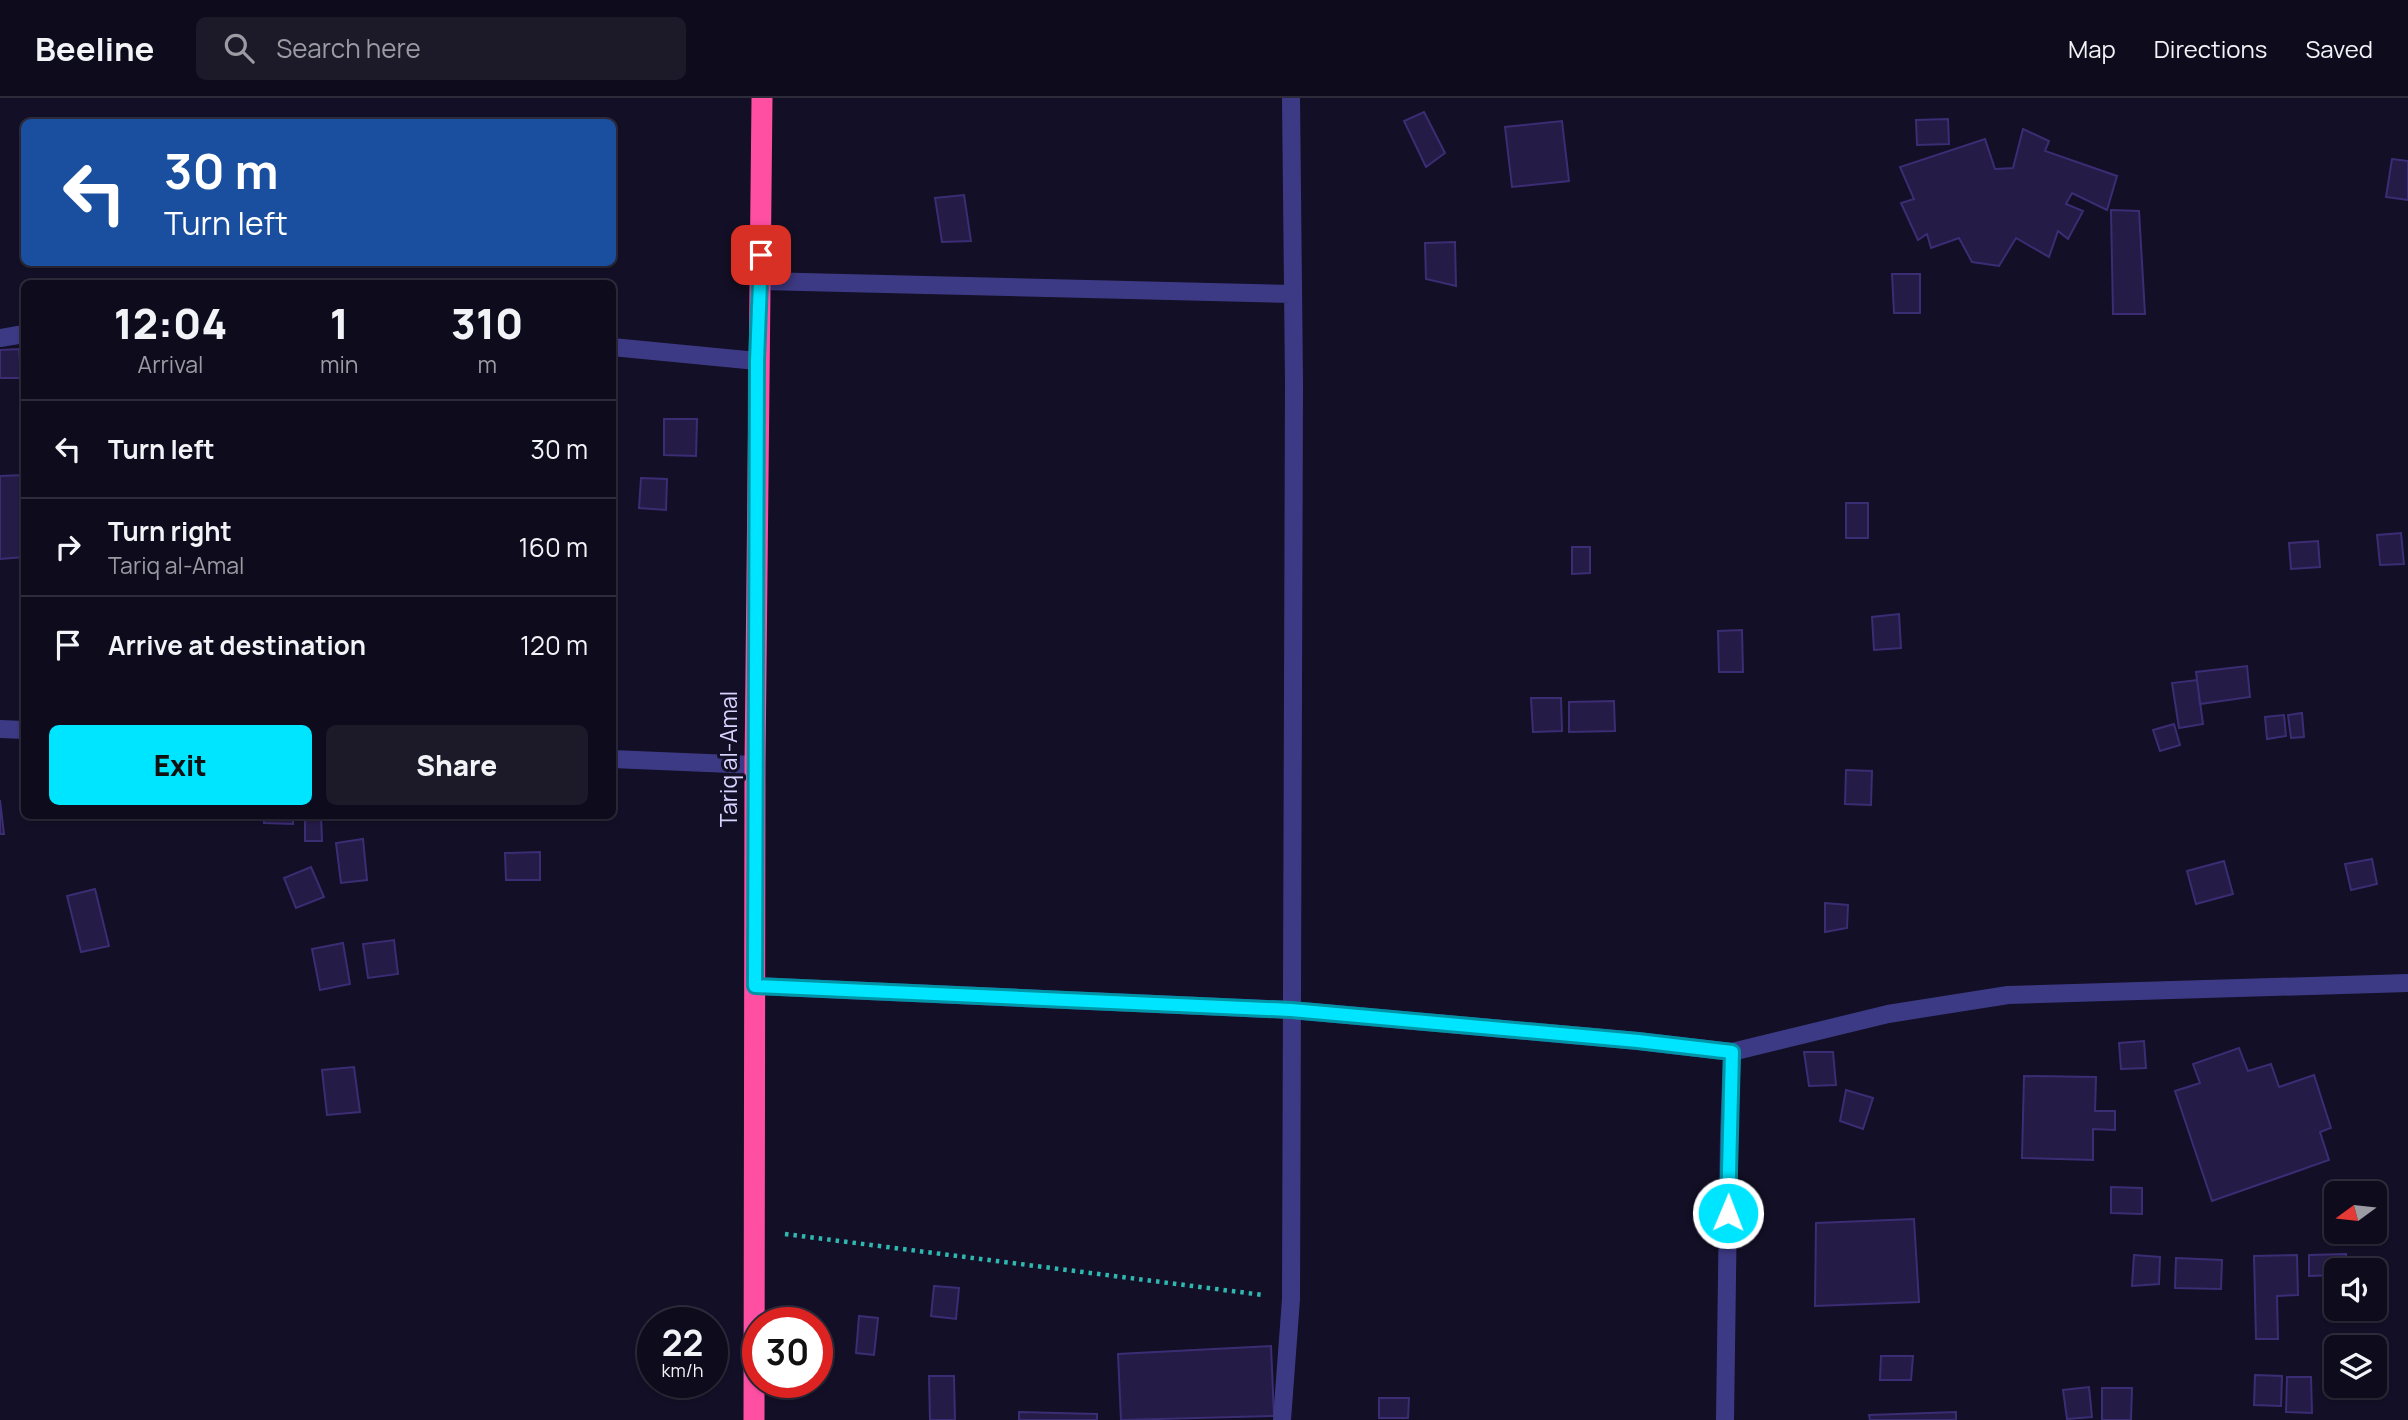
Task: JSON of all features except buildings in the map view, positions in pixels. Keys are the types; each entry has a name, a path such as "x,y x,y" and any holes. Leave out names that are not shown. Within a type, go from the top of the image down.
{"highway":[{"name":"Tariq al-Amal","path":"754,1420 757,361 762,98"}],"street":[{"path":"1282,1420 1291,1299 1291,98"},
{"path":"760,281 1293,294"},
{"path":"0,338 21,334"},
{"path":"616,347 757,361"},
{"path":"0,729 21,730"},
{"path":"616,759 755,765"},
{"path":"755,986 1291,1010 1732,1052 1888,1014 2008,995 2408,983"},
{"path":"1725,1420 1732,1052"}],"path":[{"path":"754,1230 1291,1299"}],"route":[{"path":"761,255 757,361 755,986 1291,1010 1732,1052 1728,1213"}]}
